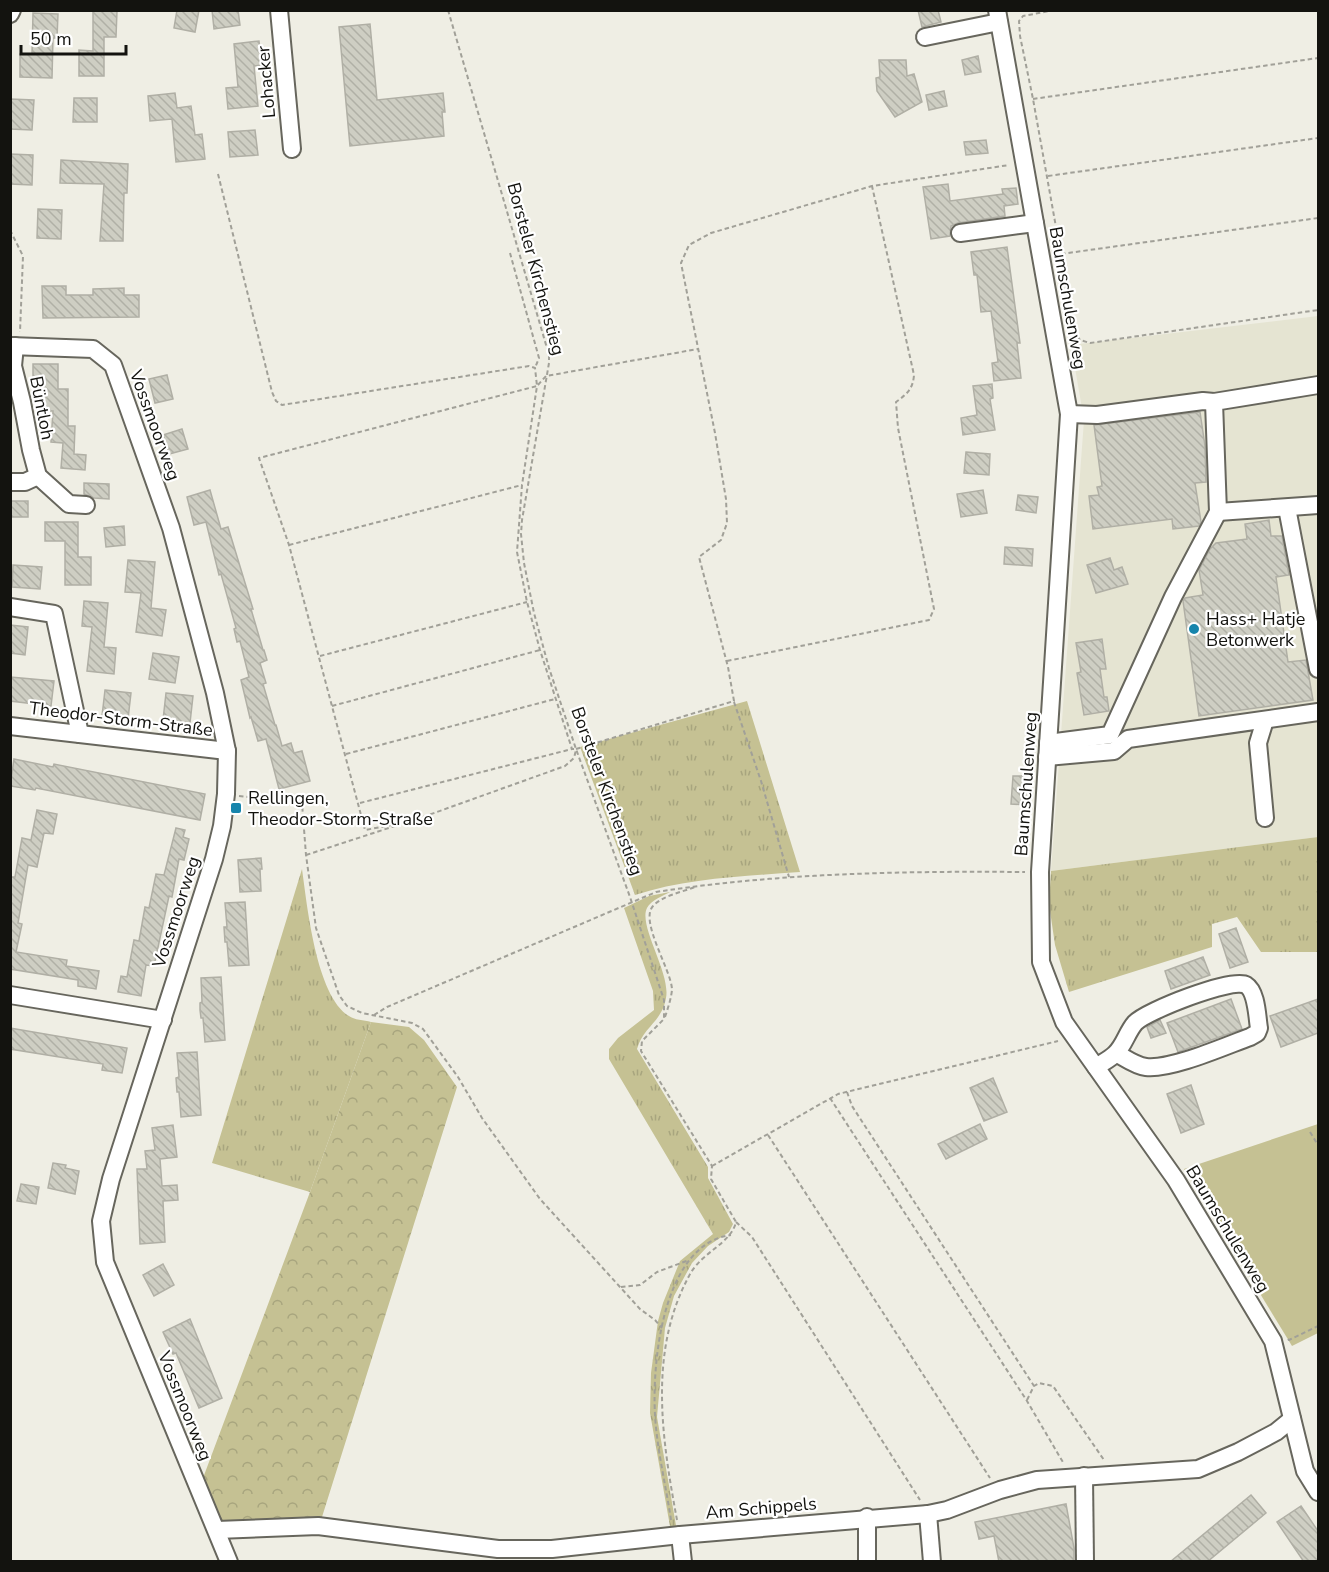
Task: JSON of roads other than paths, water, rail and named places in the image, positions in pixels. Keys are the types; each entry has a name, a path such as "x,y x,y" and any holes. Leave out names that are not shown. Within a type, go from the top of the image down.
{"street":[{"name":"Lohacker","path":"279,10 292,149"},
{"path":"925,37 998,16"},
{"name":"Baumschulenweg","path":"998,16 1069,414 1040,872 1041,962 1064,1022 1176,1180 1273,1341 1305,1471 1318,1492"},
{"path":"960,233 1035,223"},
{"name":"Büntloh","path":"15,346 13,366 38,476"},
{"name":"Vossmoorweg","path":"15,346 93,349 112,365 171,528 215,693 227,751 226,794 222,826 214,859 111,1179 101,1221 105,1262 229,1562"},
{"path":"1069,414 1096,415 1203,400 1214,402 1318,385"},
{"path":"1048,750 1110,735 1173,597 1218,512 1214,402"},
{"path":"10,482 25,482 38,476 69,504 86,505"},
{"path":"1218,512 1318,505"},
{"path":"1287,508 1318,669"},
{"path":"10,607 54,614 80,734"},
{"path":"1048,750 1114,751 1128,739 1318,712"},
{"path":"1265,720 1258,743 1265,818"},
{"name":"Theodor-Storm-Straße","path":"10,726 227,751"},
{"path":"1096,1067 1116,1053 1134,1024 1166,1006 1220,987 1241,984 1250,989 1259,1029 1250,1037 1175,1063 1156,1067 1141,1066 1116,1053"},
{"path":"10,995 163,1020"},
{"name":"Am Schippels","path":"217,1530 318,1526 498,1549 552,1549 677,1535 928,1514 947,1510 1000,1490 1037,1480 1198,1469 1276,1432 1292,1419"},
{"path":"1078,1477 1085,1562"},
{"path":"928,1514 932,1562"},
{"path":"867,1518 867,1562"},
{"path":"677,1535 683,1562"}],"place":[{"name":"Hass+ Hatje Betonwerk","path":"1194,629"},
{"name":"Rellingen, Theodor-Storm-Straße","path":"236,808"}]}
